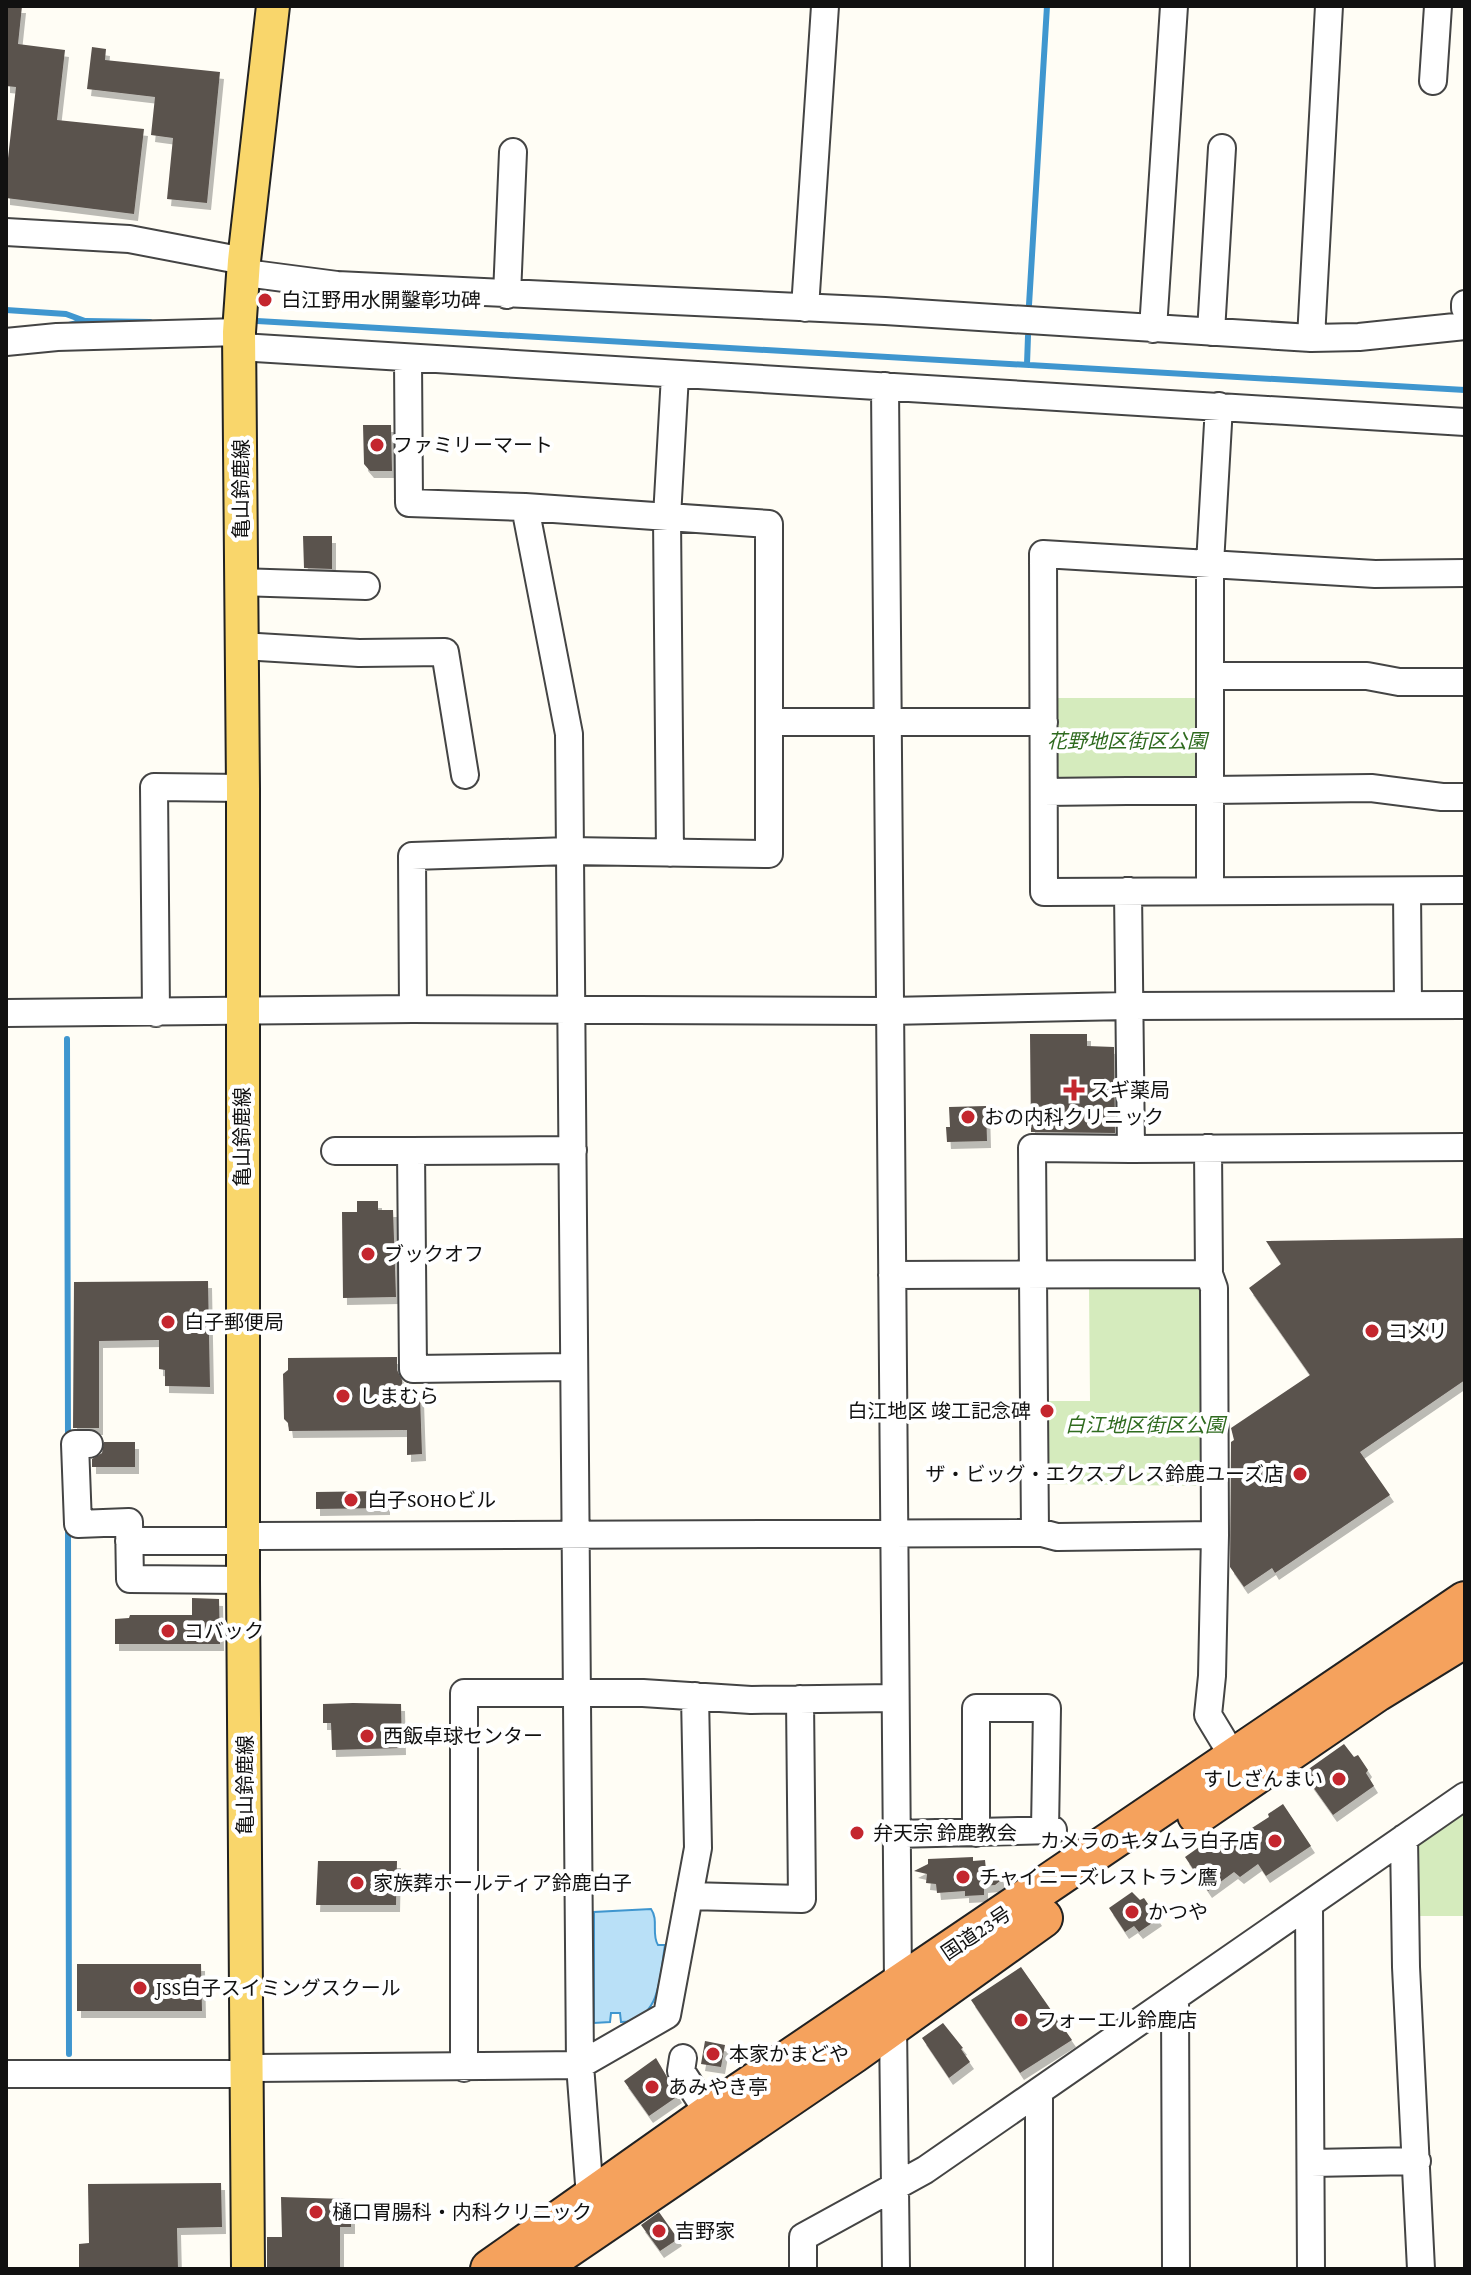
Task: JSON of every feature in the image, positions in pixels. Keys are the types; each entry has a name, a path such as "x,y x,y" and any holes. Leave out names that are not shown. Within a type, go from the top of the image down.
{"highway":[{"name":"国道23号","path":"490,2269 709,2114 1465,1601"},
{"name":"国道23号","path":"537,2269 1124,1863 1377,1692 1465,1638"}],"main road":[{"name":"亀山鈴鹿線","path":"248,2269 240,340 273,6"}],"street":[{"path":"805,308 825,6"},
{"path":"1153,329 1174,6"},
{"path":"1311,338 1329,6"},
{"path":"1433,81 1438,6"},
{"path":"1211,332 1222,148"},
{"path":"507,295 513,152"},
{"path":"6,232 129,239 248,268 337,285 805,308 1311,338 1359,337 1465,326"},
{"path":"6,342 57,337 240,340 408,359 1465,422"},
{"path":"408,359 409,503 525,507 769,524 771,722 769,854 569,851 412,856 413,1009"},
{"path":"670,853 667,517 675,375"},
{"path":"885,386 898,1985 893,2025 896,2269"},
{"path":"1210,891 1210,564 1219,406"},
{"path":"525,507 569,734 580,2065 590,2197"},
{"path":"1465,573 1375,574 1043,554 1044,892 1465,890"},
{"path":"242,582 366,586"},
{"path":"242,646 359,653 445,652 465,775"},
{"path":"1210,676 1367,676 1399,682 1465,682"},
{"path":"771,722 1044,722"},
{"path":"156,1013 154,787 243,788"},
{"path":"1044,792 1371,788 1465,797"},
{"path":"1128,891 1131,1149"},
{"path":"1407,891 1408,1004"},
{"path":"6,1013 413,1009 889,1011 1128,1006 1465,1005"},
{"path":"1035,1533 1032,1148 1465,1147"},
{"path":"1208,1148 1209,1274 1214,1288 1215,1535 1208,1715 1234,1758"},
{"path":"335,1151 573,1150"},
{"path":"411,1151 413,1369 574,1367"},
{"path":"892,1275 1209,1274"},
{"path":"88,1451 75,1444 78,1524 129,1522 130,1579 243,1580"},
{"path":"129,1541 895,1533 1035,1533 1057,1537 1215,1535"},
{"path":"464,2068 464,1693 576,1692 751,1700 894,1698"},
{"path":"6,2074 580,2065 667,2015 698,1848 695,1696"},
{"path":"689,1896 802,1899 800,1699"},
{"path":"895,1834 976,1833 1049,1830 1047,1708 976,1708 976,1833"},
{"path":"803,2269 803,2237 925,2170 1465,1796"},
{"path":"1404,1838 1406,1967 1421,2269"},
{"path":"1309,1905 1311,2269"},
{"path":"1175,1997 1176,2269"},
{"path":"683,2058 681,2071 709,2114"},
{"path":"1039,2091 1039,2269"},
{"path":"1311,2163 1417,2161"}],"green space":[{"name":"花野地区街区公園","path":"1053,698 1202,698 1201,775 1194,781 1060,784 1053,777"},
{"name":"白江地区街区公園","path":"1089,1285 1203,1289 1206,1486 1045,1484 1043,1401 1090,1401"},
{"path":"1465,1807 1465,1916 1413,1916 1412,1845"}],"water":[{"path":"651,1909 656,1941 658,1945 665,1945 659,1982 651,2005 634,2020 621,2022 620,2013 611,2013 610,2022 594,2023 594,1912"}],"building":[{"path":"6,6 22,6 18,44 65,50 57,120 144,129 134,214 6,198 16,87 6,86"},
{"path":"92,47 106,49 105,60 220,72 207,203 167,199 173,138 151,135 155,97 87,89"},
{"name":"ファミリーマート","path":"363,425 391,425 392,471 370,471 364,464"},
{"path":"303,536 332,536 332,569 304,568"},
{"name":"スギ薬局","path":"1030,1034 1087,1034 1087,1046 1114,1047 1115,1133 1031,1132"},
{"name":"おの内科クリニック","path":"986,1106 987,1141 947,1142 949,1107"},
{"name":"ブックオフ","path":"357,1201 378,1201 378,1210 393,1210 396,1297 343,1298 342,1212 357,1212"},
{"name":"コメリ","path":"1465,1238 1465,1380 1360,1452 1390,1495 1275,1573 1272,1568 1244,1587 1230,1567 1231,1442 1234,1440 1231,1428 1310,1375 1249,1288 1281,1264 1266,1241"},
{"name":"白子郵便局","path":"208,1281 210,1387 165,1386 165,1370 159,1369 159,1340 99,1341 99,1428 73,1428 74,1282"},
{"name":"しまむら","path":"397,1357 402,1396 420,1396 422,1454 407,1455 407,1430 289,1431 284,1419 283,1374 288,1370 288,1358"},
{"path":"104,1442 135,1442 135,1467 92,1467 92,1459 102,1453"},
{"name":"白子SOHOビル","path":"386,1491 386,1508 316,1509 316,1492"},
{"name":"コバック","path":"192,1598 219,1599 220,1644 115,1644 115,1619 129,1618 130,1615 192,1615"},
{"name":"西飯卓球センター","path":"323,1704 401,1704 402,1748 332,1750 331,1723 323,1723"},
{"name":"すしざんまい","path":"1344,1744 1354,1757 1358,1755 1374,1786 1333,1815 1303,1773"},
{"path":"1283,1804 1311,1846 1266,1876 1258,1864 1240,1877 1234,1872 1208,1891 1185,1857 1219,1833 1227,1844 1269,1817 1268,1814"},
{"name":"チャイニーズレストラン鷹","path":"973,1857 973,1861 985,1860 986,1870 996,1869 1000,1874 1000,1881 995,1885 984,1886 984,1895 965,1896 965,1891 937,1893 936,1884 926,1883 927,1874 914,1871 928,1864 928,1859"},
{"name":"家族葬ホールティア鈴鹿白子","path":"318,1861 397,1861 396,1905 316,1905"},
{"name":"かつや","path":"1132,1892 1140,1900 1144,1898 1158,1919 1139,1932 1134,1926 1125,1932 1109,1908"},
{"name":"JSS白子スイミングスクール","path":"77,1964 201,1964 202,2011 77,2011"},
{"name":"フォーエル鈴鹿店","path":"1021,1967 1072,2040 1020,2073 971,2000"},
{"path":"943,2023 970,2062 949,2078 922,2038"},
{"name":"本家かまどや","path":"705,2041 725,2045 721,2067 701,2064"},
{"name":"あみやき亭","path":"656,2058 678,2096 649,2116 624,2081"},
{"path":"221,2183 222,2227 177,2228 178,2269 79,2269 79,2244 89,2243 88,2184"},
{"path":"281,2197 345,2199 345,2206 351,2206 351,2227 340,2227 340,2269 267,2269 267,2237 282,2237"},
{"name":"吉野家","path":"659,2212 678,2239 660,2251 641,2225"}],"waterway":[{"path":"1029,305 1047,6"},
{"path":"6,310 66,314 85,321"},
{"path":"69,325 86,321 150,322"},
{"path":"257,321 1465,390"},
{"path":"1027,364 1028,336"},
{"path":"67,1039 68,1438"},
{"path":"68,1525 69,2054"}],"place":[{"name":"白江野用水開鑿彰功碑","path":"265,300"},
{"name":"ファミリーマート","path":"377,445"},
{"name":"スギ薬局","path":"1074,1090"},
{"name":"おの内科クリニック","path":"968,1117"},
{"name":"ブックオフ","path":"368,1254"},
{"name":"白子郵便局","path":"168,1322"},
{"name":"コメリ","path":"1372,1331"},
{"name":"しまむら","path":"343,1396"},
{"name":"白江地区 竣工記念碑","path":"1047,1411"},
{"name":"ザ・ビッグ・エクスプレス鈴鹿ユーズ店","path":"1300,1474"},
{"name":"白子SOHOビル","path":"351,1500"},
{"name":"コバック","path":"168,1631"},
{"name":"西飯卓球センター","path":"367,1736"},
{"name":"すしざんまい","path":"1339,1779"},
{"name":"弁天宗 鈴鹿教会","path":"857,1833"},
{"name":"カメラのキタムラ白子店","path":"1275,1841"},
{"name":"チャイニーズレストラン鷹","path":"963,1877"},
{"name":"家族葬ホールティア鈴鹿白子","path":"357,1883"},
{"name":"かつや","path":"1132,1912"},
{"name":"JSS白子スイミングスクール","path":"140,1988"},
{"name":"フォーエル鈴鹿店","path":"1021,2020"},
{"name":"本家かまどや","path":"713,2054"},
{"name":"あみやき亭","path":"652,2087"},
{"name":"樋口胃腸科・内科クリニック","path":"316,2212"},
{"name":"吉野家","path":"659,2231"}]}
